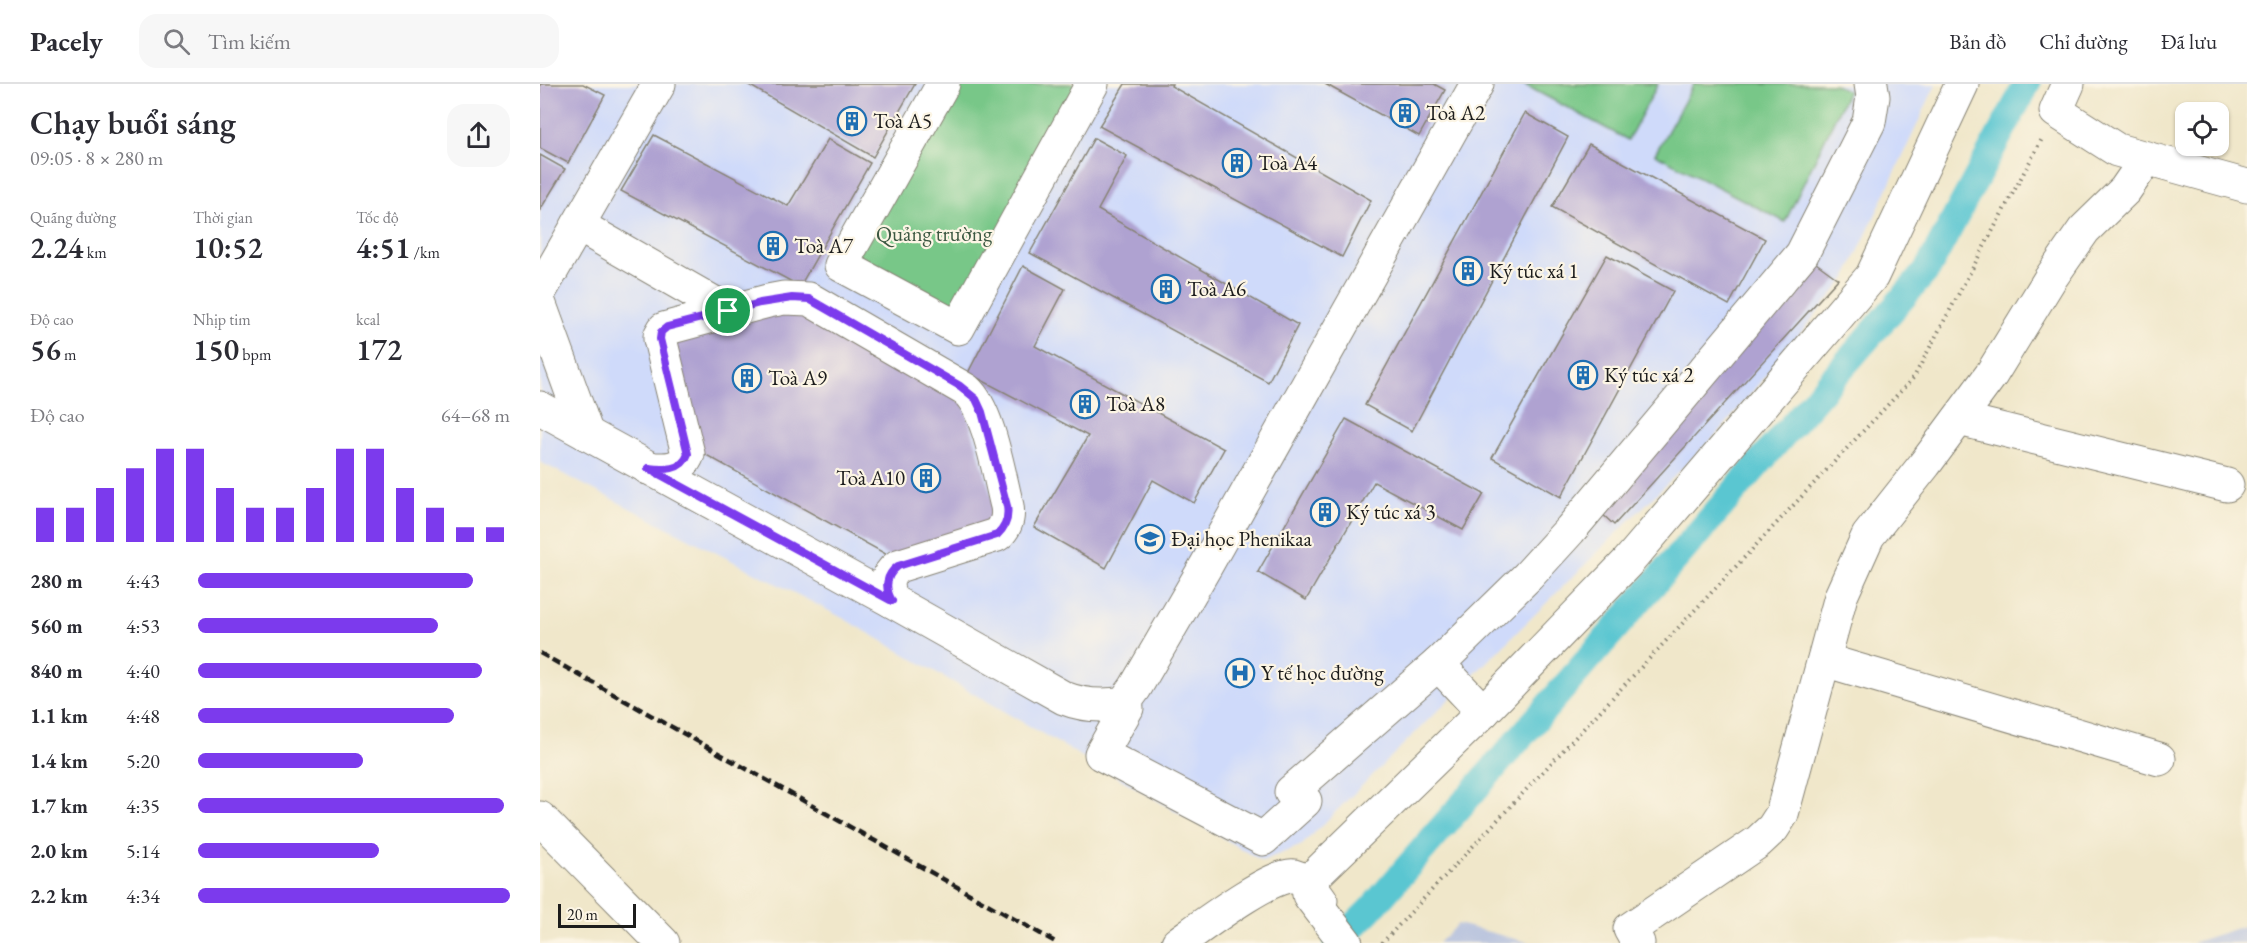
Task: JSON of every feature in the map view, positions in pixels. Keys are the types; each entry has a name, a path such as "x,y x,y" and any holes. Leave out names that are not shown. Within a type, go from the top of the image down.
{"street":[{"path":"540,291 659,84"},
{"path":"943,84 841,265 958,328 1092,84"},
{"path":"540,408 1064,698 1078,704 1095,706 1124,703 1207,564 1477,84"},
{"path":"1119,704 1127,708 1101,754 1263,839 1305,801 1291,792 1438,664 1528,576 1570,530 1802,254 1869,122 1873,97 1871,84"},
{"path":"1313,893 1627,563 1872,276 1962,84"},
{"path":"2062,98 2117,150 2247,186"},
{"path":"1638,943 1630,930 1758,842 1773,828 1782,814 1841,596 1868,536 1991,375 2050,279 2084,230 2126,190 2147,158"},
{"path":"578,225 728,311"},
{"path":"648,468 664,469 679,466 688,454 660,339 661,332 667,327 776,299 809,299 960,386 976,399 982,412 1007,506 1005,526 997,535 898,566 892,570 887,582 886,588 892,601"},
{"path":"540,305 588,434"},
{"path":"1959,419 2227,484"},
{"path":"1824,660 2159,759"},
{"path":"1438,664 1483,712"},
{"path":"541,820 663,943"},
{"path":"1178,943 1254,891 1291,875 1313,893 1359,943"},
{"path":"1313,893 1346,943"}],"path":[{"path":"1382,943 1914,377 2062,98"}],"shaded area":[{"name":"Đại học Phenikaa","path":"540,84 1936,84 1846,278 1721,430 1302,845 1262,861 841,617 540,462"},
{"path":"1458,924 1531,943 1438,943"},
{"path":"2247,925 2247,943 2192,943"}],"green space":[{"name":"Quảng trường","path":"943,84 1092,84 958,328 841,265"},
{"path":"1523,84 1658,84 1628,140"},
{"path":"1694,84 1834,84 1848,91 1785,222 1655,154"}],"building":[{"path":"540,84 583,84 605,95 568,163 540,148"},
{"name":"Toà A5","path":"747,84 915,84 873,157"},
{"name":"Toà A4","path":"1125,84 1172,84 1171,86 1371,200 1342,257 1099,126"},
{"name":"Toà A2","path":"1325,84 1434,84 1445,90 1419,136"},
{"name":"Ký túc xá 1","path":"1525,113 1568,137 1412,431 1365,405"},
{"name":"Toà A7","path":"654,135 788,206 828,139 870,163 800,286 621,191"},
{"name":"Toà A6","path":"1094,138 1127,156 1098,210 1298,325 1268,382 1030,253"},
{"path":"1589,144 1765,239 1729,305 1552,207"},
{"path":"540,155 565,169 540,210"},
{"name":"Ký túc xá 2","path":"1607,255 1673,291 1561,497 1492,458"},
{"path":"1816,263 1838,279 1614,525 1599,511"},
{"name":"Toà A8","path":"1023,266 1065,289 1035,346 1224,449 1194,503 1153,480 1106,568 1034,527 1088,436 968,373"},
{"path":"796,305 963,401 999,522 891,557 699,451 669,336"},
{"name":"Ký túc xá 3","path":"1346,419 1484,494 1463,530 1374,482 1306,600 1258,572"}],"waterway":[{"path":"1337,943 1371,909 1927,270 2027,84"}],"railway":[{"path":"540,653 1057,943"}],"place":[{"name":"Toà A2","path":"1405,113"},
{"name":"Toà A5","path":"852,121"},
{"name":"Toà A4","path":"1237,163"},
{"name":"Toà A7","path":"773,246"},
{"name":"Ký túc xá 1","path":"1468,271"},
{"name":"Toà A6","path":"1166,289"},
{"name":"Ký túc xá 2","path":"1583,375"},
{"name":"Toà A9","path":"747,378"},
{"name":"Toà A8","path":"1085,404"},
{"name":"Toà A10","path":"926,478"},
{"name":"Ký túc xá 3","path":"1325,512"},
{"name":"Đại học Phenikaa","path":"1150,539"},
{"name":"Y tế học đường","path":"1240,673"}],"route":[{"path":"776,299 809,299 966,390 976,399 982,412 1007,506 1008,519 1002,530 997,535 898,566 892,570 887,582 886,588 892,601 648,468 664,469 679,466 688,454 660,339 661,332 667,327 728,311 776,299"}]}
